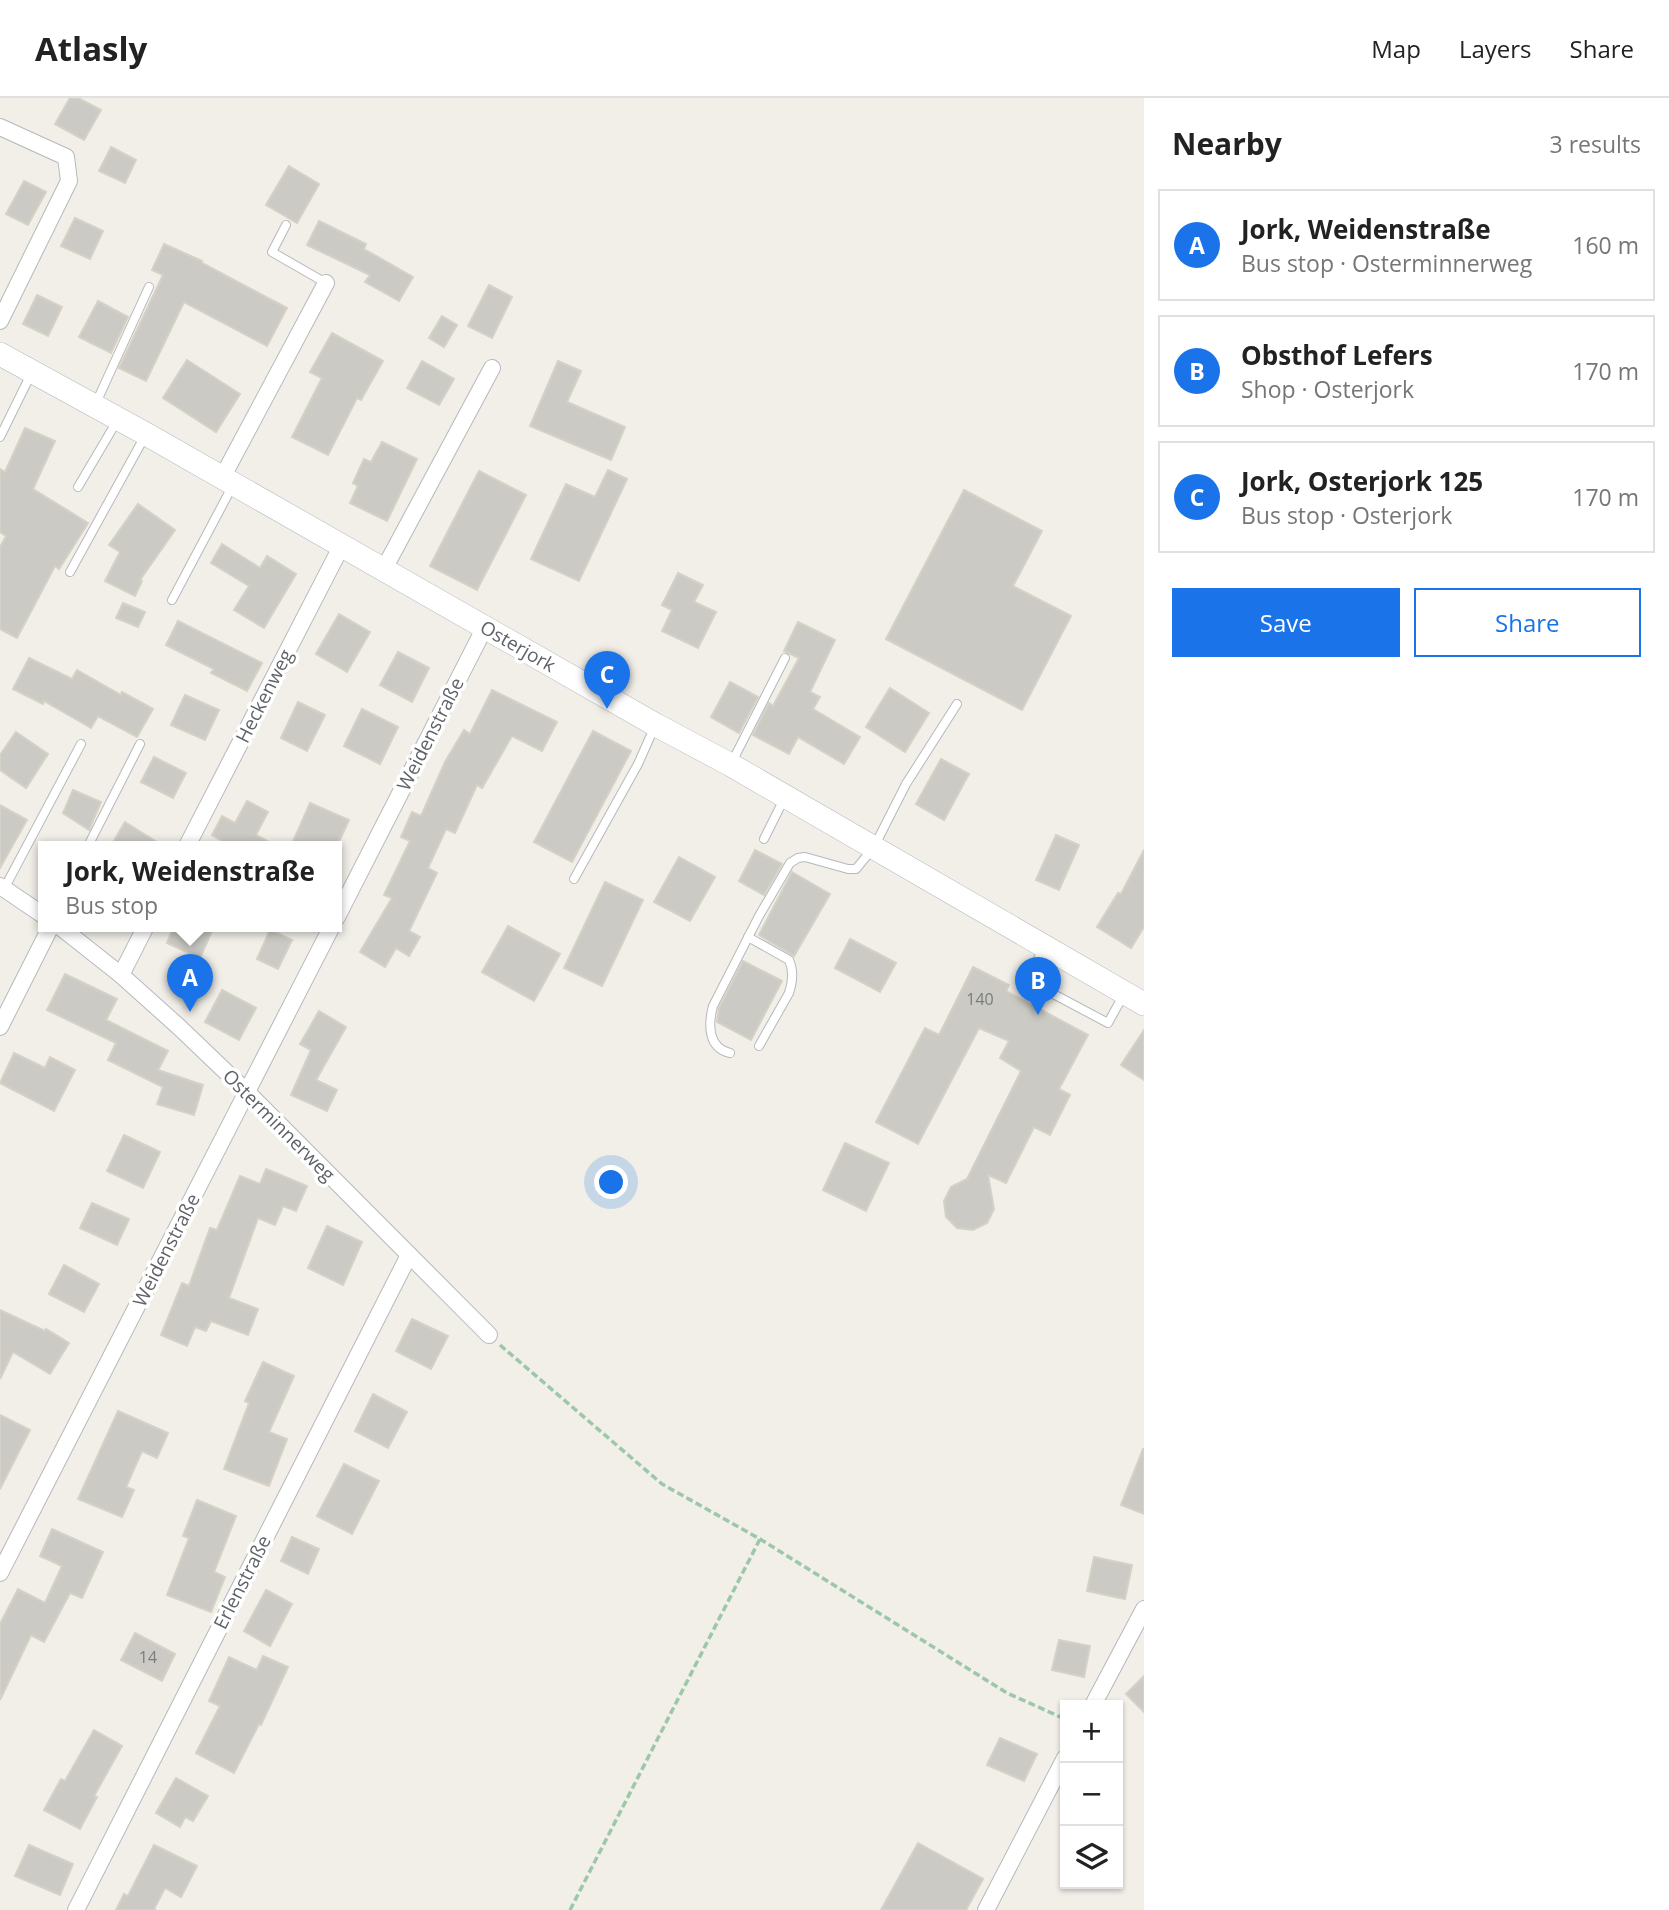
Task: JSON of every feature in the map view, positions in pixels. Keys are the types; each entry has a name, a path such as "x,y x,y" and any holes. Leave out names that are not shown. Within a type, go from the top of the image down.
{"main road":[{"name":"Osterjork","path":"0,354 146,434 1138,997"}],"street":[{"path":"0,127 66,157 69,181 0,321"},
{"path":"228,482 326,283"},
{"path":"384,569 492,368"},
{"name":"Heckenweg","path":"190,841 342,545"},
{"name":"Weidenstraße","path":"342,907 485,627"},
{"path":"2,887 38,912"},
{"path":"0,1027 48,932"},
{"name":"Osterminnerweg","path":"67,932 121,975 179,1027 489,1335"},
{"path":"121,975 143,932"},
{"name":"Weidenstraße","path":"0,1573 329,932"},
{"name":"Erlenstraße","path":"76,1910 409,1255"},
{"path":"1096,1700 1144,1609"},
{"path":"986,1910 1062,1763"}],"lane":[{"path":"286,225 272,253 326,283"},
{"path":"95,406 149,287"},
{"path":"0,437 32,371"},
{"path":"78,486 119,419"},
{"path":"70,572 146,434"},
{"path":"172,600 228,482"},
{"path":"731,765 785,658"},
{"path":"730,1053 719,1049 712,1038 712,1006 790,863 805,857 856,869 874,847 906,784 957,704"},
{"path":"574,879 638,764 656,725"},
{"path":"2,887 81,744"},
{"path":"91,841 140,744"},
{"path":"764,839 786,796"},
{"path":"748,937 789,960 792,967 789,993 759,1046"},
{"path":"1045,946 1027,980 1108,1023 1138,997"}],"path":[{"path":"489,1335 662,1484 760,1539 1007,1693 1060,1718"},
{"path":"570,1910 760,1539"}],"building":[{"path":"70,98 78,98 101,110 84,140 55,124"},
{"path":"111,147 136,160 125,183 99,171"},
{"path":"289,166 319,184 297,223 266,205"},
{"path":"24,181 46,192 28,225 6,214"},
{"path":"75,218 103,231 90,259 61,246"},
{"path":"319,221 366,244 364,249 413,277 399,301 365,282 370,275 307,245"},
{"path":"164,244 202,261 287,308 267,346 184,302 146,381 119,368 163,275 152,270"},
{"path":"489,285 512,297 492,338 468,326"},
{"path":"37,295 62,307 48,336 23,324"},
{"path":"98,301 128,317 111,353 79,337"},
{"path":"442,316 457,325 444,347 429,338"},
{"path":"332,333 383,361 361,400 357,398 328,455 292,437 322,378 310,372"},
{"path":"187,360 240,394 216,432 163,398"},
{"path":"422,361 454,379 439,405 407,388"},
{"path":"558,361 581,371 567,402 625,427 611,460 530,426"},
{"path":"25,428 55,441 33,489 88,523 59,569 55,566 17,638 0,629 0,547 6,536 0,532 0,469 5,472"},
{"path":"382,442 417,459 387,521 350,503 358,486 353,483 364,459 371,462"},
{"path":"608,470 627,479 579,581 531,559 566,484 595,497"},
{"path":"479,471 526,495 477,590 430,566"},
{"path":"964,490 1042,531 1013,586 1071,616 1022,710 886,639"},
{"path":"138,504 175,530 140,580 142,581 135,596 105,581 120,552 109,545"},
{"path":"222,544 260,568 267,556 296,574 264,628 234,610 249,586 211,563"},
{"path":"678,573 703,585 694,602 716,612 698,648 662,631 672,610 662,605"},
{"path":"123,603 145,612 138,627 116,618"},
{"path":"339,614 370,632 347,672 316,654"},
{"path":"178,621 262,663 247,691 211,673 214,669 166,645"},
{"path":"798,622 835,640 810,692 820,697 813,709 860,737 844,764 798,737 789,754 753,735 769,703 773,706 799,658 784,651"},
{"path":"398,652 429,668 412,702 380,685"},
{"path":"29,658 72,679 77,670 121,695 122,692 153,709 137,737 98,716 91,728 44,701 43,704 13,689"},
{"path":"730,682 758,697 739,733 711,717"},
{"path":"890,688 929,713 905,752 866,727"},
{"path":"492,690 557,722 542,751 512,736 482,788 477,785 455,833 446,829 428,868 437,873 409,931 420,937 409,956 396,948 385,967 360,952 392,898 384,895 410,841 401,837 412,812 421,816 445,762 464,730 470,734"},
{"path":"185,695 219,710 205,740 171,725"},
{"path":"298,702 325,715 307,751 281,738"},
{"path":"362,709 398,727 380,764 344,746"},
{"path":"593,731 631,751 572,862 534,842"},
{"path":"16,732 48,754 26,788 0,770 0,755"},
{"path":"154,757 186,773 173,798 141,782"},
{"path":"941,759 969,774 944,820 916,804"},
{"path":"73,790 101,802 89,830 63,813"},
{"path":"247,801 268,812 256,835 267,841 222,841 212,835 222,816 235,823"},
{"path":"310,803 349,820 339,841 293,841"},
{"path":"0,805 27,820 0,868"},
{"path":"125,822 155,841 114,841"},
{"path":"1056,835 1079,845 1059,890 1036,880"},
{"path":"755,850 782,864 764,895 739,881"},
{"path":"1144,850 1144,927 1131,948 1097,927 1118,893 1121,894"},
{"path":"679,857 715,877 690,921 654,902"},
{"path":"792,872 830,894 794,956 759,935"},
{"path":"605,882 643,900 602,986 564,968"},
{"path":"508,926 560,954 534,1001 482,972"},
{"path":"172,932 211,932 200,958 167,943"},
{"path":"269,932 292,940 278,969 257,959"},
{"path":"850,939 896,963 880,992 835,968"},
{"path":"743,961 782,981 751,1040 717,1022 719,1008"},
{"path":"973,967 1009,985 1006,991 1088,1035 1059,1089 1070,1095 1050,1135 1034,1127 1006,1183 988,1175 994,1209 987,1223 973,1230 957,1228 946,1217 944,1201 951,1187 967,1179 1021,1071 1000,1058 1009,1041 979,1028 918,1144 876,1122 925,1028 939,1035"},
{"path":"65,974 117,999 106,1020 168,1051 158,1070 203,1085 194,1115 157,1104 163,1087 108,1060 116,1043 47,1010"},
{"path":"222,990 256,1008 239,1040 205,1022"},
{"path":"319,1011 346,1027 316,1080 337,1090 327,1111 291,1095 311,1050 300,1044"},
{"path":"1144,1030 1144,1080 1121,1065"},
{"path":"14,1053 45,1068 50,1057 75,1070 54,1111 0,1083"},
{"path":"124,1135 160,1152 143,1188 107,1171"},
{"path":"845,1143 889,1163 866,1211 823,1190"},
{"path":"266,1169 307,1186 296,1211 283,1206 275,1225 258,1218 229,1298 258,1309 248,1335 211,1321 206,1331 195,1327 187,1346 161,1335 182,1283 189,1286 210,1228 217,1230 240,1176 260,1184"},
{"path":"92,1203 129,1219 117,1245 80,1228"},
{"path":"327,1226 362,1242 343,1285 308,1268"},
{"path":"64,1265 99,1284 84,1312 49,1294"},
{"path":"0,1310 45,1331 46,1329 69,1343 50,1374 13,1352 0,1379"},
{"path":"412,1319 448,1336 431,1369 396,1351"},
{"path":"263,1362 294,1376 269,1432 287,1439 269,1486 224,1469 249,1403 245,1401"},
{"path":"373,1394 407,1412 388,1448 355,1431"},
{"path":"118,1411 168,1433 157,1458 142,1451 126,1487 134,1490 122,1517 78,1499"},
{"path":"0,1415 30,1430 0,1489"},
{"path":"1144,1449 1144,1514 1121,1505"},
{"path":"344,1464 379,1481 352,1534 317,1516"},
{"path":"197,1500 236,1516 214,1572 225,1577 211,1612 167,1595 189,1538 183,1536"},
{"path":"52,1529 103,1552 82,1598 70,1593 44,1642 31,1635 0,1700 0,1624 18,1589 45,1603 62,1566 40,1556"},
{"path":"292,1537 319,1549 308,1574 281,1561"},
{"path":"1094,1557 1132,1565 1125,1599 1087,1591"},
{"path":"266,1590 292,1604 270,1646 244,1631"},
{"path":"135,1633 175,1654 162,1681 121,1660"},
{"path":"1059,1640 1090,1646 1084,1677 1052,1670"},
{"path":"263,1656 288,1667 261,1725 259,1724 234,1773 196,1753 220,1706 209,1701 229,1657 257,1670"},
{"path":"1144,1676 1144,1712 1126,1694"},
{"path":"94,1730 122,1746 94,1796 97,1797 80,1829 44,1810 61,1779 65,1781"},
{"path":"1000,1738 1037,1754 1024,1781 987,1765"},
{"path":"176,1778 208,1796 193,1821 185,1817 180,1827 156,1813"},
{"path":"918,1843 983,1879 966,1910 881,1910"},
{"path":"29,1845 73,1864 60,1895 15,1876"},
{"path":"154,1845 197,1866 181,1897 165,1888 154,1909 156,1910 116,1910 124,1894 128,1896"}],"place":[{"name":"Jork, Osterjork 125","path":"607,709"},
{"name":"Jork, Weidenstraße","path":"190,1012"},
{"name":"Obsthof Lefers","path":"1038,1015"}]}
